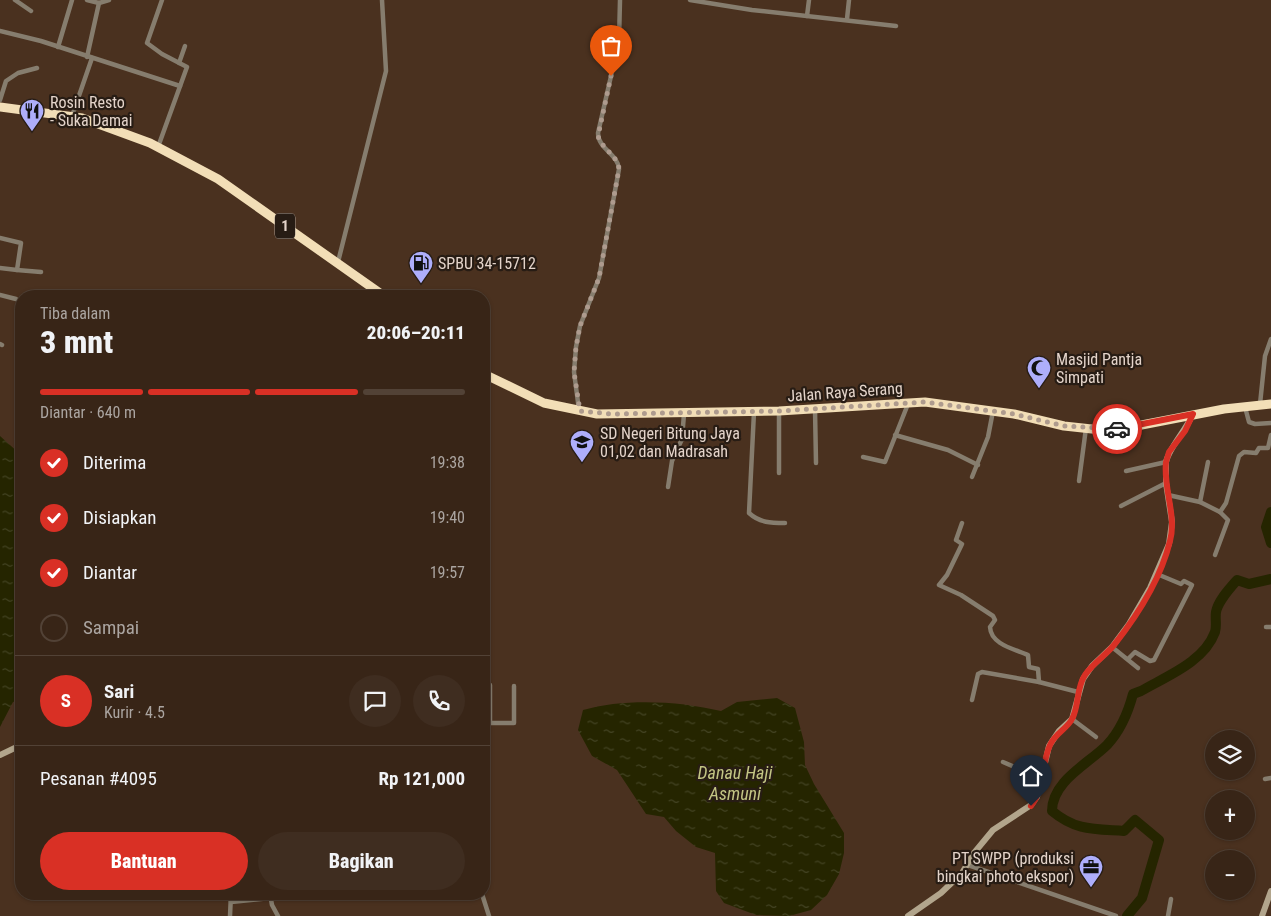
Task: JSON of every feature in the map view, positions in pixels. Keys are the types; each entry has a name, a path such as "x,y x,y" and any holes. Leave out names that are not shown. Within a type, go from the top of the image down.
{"highway":[{"name":"1","path":"0,107 72,116 102,123 158,147 218,179 376,290"},
{"name":"Jalan Raya Serang","path":"490,377 544,403 580,411 612,414 754,412 925,402 993,411 1086,428 1121,429 1193,414 1271,404"}],"street":[{"path":"15,0 31,10"},
{"path":"58,47 72,0"},
{"path":"87,0 99,4 108,0"},
{"path":"158,147 186,67 162,54 148,43 162,0"},
{"path":"338,262 384,86 387,62 382,0"},
{"path":"580,411 574,372 576,347 580,326 599,278 619,169 618,162 600,144 598,133 619,41 620,0"},
{"path":"690,0 752,10 847,19 896,26"},
{"path":"807,16 809,0"},
{"path":"847,19 849,0"},
{"path":"72,116 90,57 99,4"},
{"path":"0,31 58,47 180,86"},
{"path":"179,63 185,46"},
{"path":"0,100 6,81 18,73 37,68"},
{"path":"0,238 21,243 17,270"},
{"path":"0,268 40,272"},
{"path":"0,295 15,299"},
{"path":"1260,404 1265,356 1271,339"},
{"path":"862,458 884,462 908,402"},
{"path":"1245,406 1249,422 1255,424 1271,423"},
{"path":"814,409 816,463"},
{"path":"778,473 779,411"},
{"path":"972,478 988,437 993,411"},
{"path":"754,412 749,513 756,519 765,522 785,523"},
{"path":"668,487 672,461 682,439 684,414"},
{"path":"908,916 941,893 968,865 974,853 993,830 1031,806 1037,797 1049,746 1059,731 1072,719 1078,692 1086,674 1112,647 1129,624 1157,574 1172,533 1166,483 1166,462 1169,452 1185,431 1193,414"},
{"path":"1079,481 1086,428"},
{"path":"895,435 948,450 978,465"},
{"path":"1220,512 1226,503 1239,456 1244,452 1256,453 1259,448 1268,448 1271,435"},
{"path":"1126,471 1166,462"},
{"path":"1200,502 1208,462"},
{"path":"1121,506 1166,483"},
{"path":"1168,495 1200,502 1220,512 1228,521 1215,555"},
{"path":"962,523 956,540 962,544 947,575 938,585 961,595 993,616 995,620 990,628 990,632 1007,647 1028,654 1029,666 1038,669 1039,682"},
{"path":"1128,659 1135,652 1150,661 1154,660 1192,585 1184,581 1182,584 1157,574"},
{"path":"1112,647 1138,668"},
{"path":"972,700 979,672 1039,682 1078,692"},
{"path":"490,685 490,724 514,723 514,686"},
{"path":"1072,719 1096,737"},
{"path":"0,755 15,748"},
{"path":"1003,762 1042,778"},
{"path":"968,865 1116,916"},
{"path":"1262,916 1268,906 1271,891"},
{"path":"1168,916 1171,899"},
{"path":"230,916 231,902 244,900"},
{"path":"271,900 278,916"},
{"path":"484,900 488,916"}],"water":[{"path":"0,436 15,450 15,702 0,727"},
{"name":"Danau Haji Asmuni","path":"777,698 795,708 804,742 805,765 814,784 844,833 844,853 839,874 827,895 811,910 789,916 756,915 724,903 716,891 715,853 696,847 676,831 664,817 646,814 617,770 592,756 578,730 583,710 599,706 652,702 688,705 721,711 737,702"}],"waterway":[{"path":"1271,512 1266,527 1271,543"},
{"path":"1127,916 1142,898 1159,840 1135,820 1124,831 1077,826 1052,811 1054,800 1064,782 1112,739 1123,721 1133,694 1184,667 1194,660 1210,643 1215,632 1216,612 1219,604 1237,580 1249,584 1271,579"}],"way so far":[{"path":"611,76 601,114 598,136 600,144 618,162 619,169 599,278 580,326 576,347 574,372 580,411 597,414 684,414 779,411 925,402 1014,414 1064,426 1101,430 1117,429"}],"place":[{"name":"Rosin Resto - Suka Damai","path":"32,132"},
{"name":"SPBU 34-15712","path":"421,284"},
{"name":"Masjid Pantja Simpati","path":"1039,389"},
{"name":"SD Negeri Bitung Jaya 01,02 dan Madrasah","path":"582,463"},
{"name":"PT SWPP (produksi bingkai photo ekspor)","path":"1091,888"}],"route":[{"path":"1031,806 1040,789 1049,746 1059,731 1072,719 1083,679 1098,659 1112,647 1129,624 1150,588 1170,544 1172,522 1165,472 1166,462 1169,452 1180,440 1193,414 1140,426 1117,429"}]}
